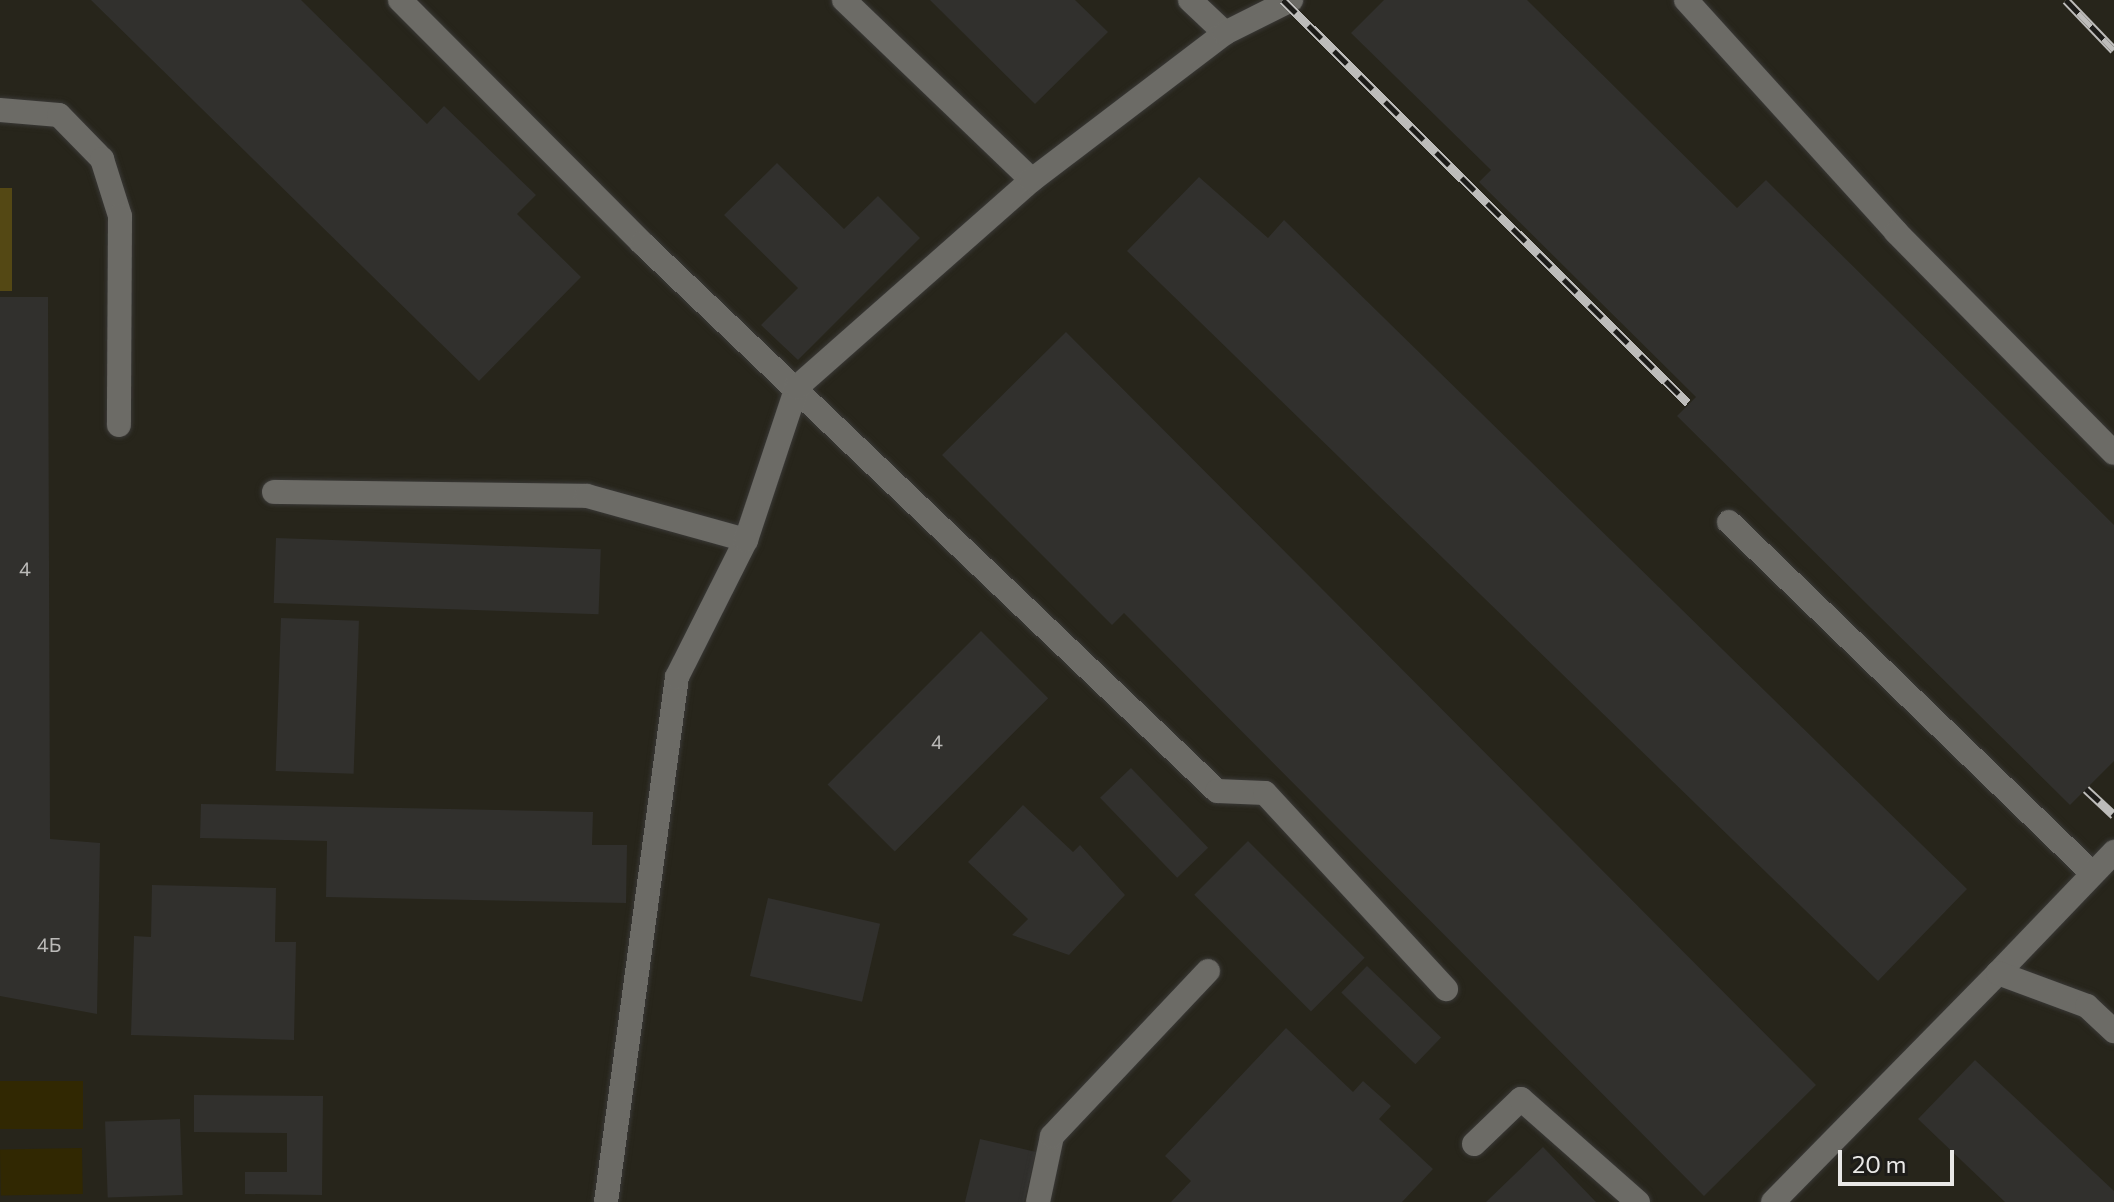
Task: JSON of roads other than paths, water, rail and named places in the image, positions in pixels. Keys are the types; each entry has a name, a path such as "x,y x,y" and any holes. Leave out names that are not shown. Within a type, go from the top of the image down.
{"lane":[{"path":"400,0 642,243 797,387 1217,791 1265,793 1446,989"},
{"path":"844,0 1032,180"},
{"path":"1190,0 1225,33"},
{"path":"606,1202 677,677 746,540 797,387 1032,180 1225,33 1291,0"},
{"path":"1686,0 1896,232 2114,453"},
{"path":"0,110 59,115 102,159 120,216 119,425"},
{"path":"274,492 587,496 746,540"},
{"path":"1729,522 2092,873"},
{"path":"1773,1202 2114,852"},
{"path":"1038,1202 1052,1136 1208,971"},
{"path":"1998,973 2087,1006 2114,1031"},
{"path":"1474,1144 1521,1099 1638,1202"}],"railway":[{"path":"1283,0 1688,403"},
{"path":"2066,0 2114,50"},
{"path":"2086,789 2114,815"}]}
